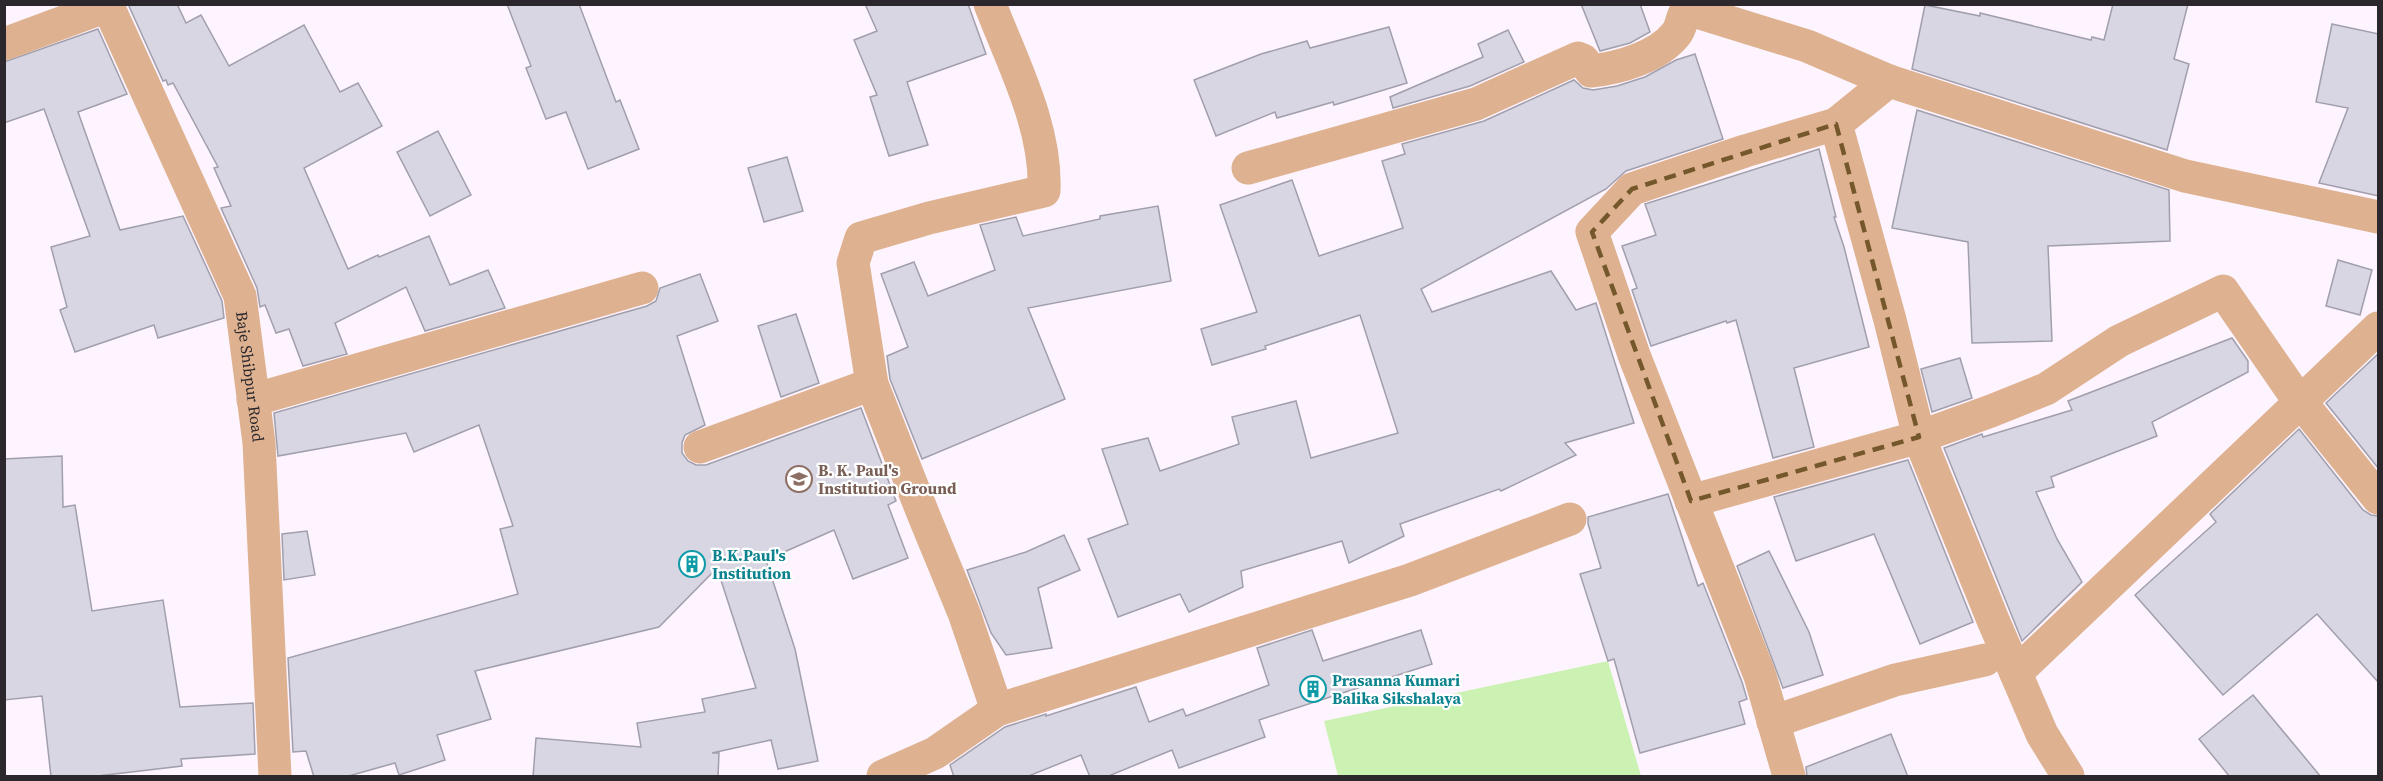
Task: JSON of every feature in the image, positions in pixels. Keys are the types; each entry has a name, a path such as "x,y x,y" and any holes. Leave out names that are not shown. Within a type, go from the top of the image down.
{"street":[{"path":"990,4 1005,45 1018,69 1045,171 1044,191 929,218 861,238 853,263 872,384 964,613 997,710"},
{"path":"4,44 107,5"},
{"name":"Baje Shibpur Road","path":"107,5 240,296 259,443 275,777"},
{"path":"1248,168 1476,104 1578,58 1584,60 1591,71 1634,61 1665,46 1678,32 1682,15 1687,9 1807,46 1888,81 2185,176 2379,217"},
{"path":"1789,777 1760,676 1634,355 1592,232 1632,189 1745,151 1836,124 1888,81"},
{"path":"1836,124 1890,320 1919,437 2042,734 2068,777"},
{"path":"253,400 642,288"},
{"path":"1690,501 1919,437 2046,389 2119,341 2223,291 2301,402 2379,498"},
{"path":"2016,673 2379,328"},
{"path":"700,447 872,384"},
{"path":"883,777 940,765 997,710 1410,580 1570,519"},
{"path":"1773,722 1895,680 1985,660"}],"highlighted area":[{"path":"1836,124 1919,437 1691,501 1592,232 1632,189"}],"green space":[{"path":"1608,661 1641,776 1338,776 1324,721"}],"building":[{"path":"128,4 177,4 186,23 201,15 229,66 304,25 340,92 358,83 382,126 304,168 348,269 429,236 450,285 488,270 505,308 425,331 406,287 335,323 347,354 303,366 289,329 276,333 265,305 260,307 257,288 221,208 231,206 214,168 218,167 173,83 168,85 166,80 163,81"},
{"path":"507,4 579,4 616,102 620,100 639,149 588,169 566,112 546,119 526,68 531,66"},
{"path":"865,4 968,4 986,54 907,82 928,145 889,156 870,97 877,95 854,40 877,31"},
{"path":"1581,4 1640,4 1650,32 1630,43 1600,51"},
{"path":"2113,4 2188,4 2174,59 2189,64 2167,150 1912,69 1925,5 1980,16 1980,13 2091,40 2092,37 2104,40"},
{"path":"2332,24 2379,34 2379,196 2319,183 2348,108 2316,102"},
{"path":"1389,27 1407,83 1334,105 1333,102 1277,118 1275,112 1216,136 1194,80 1261,54 1307,41 1310,48"},
{"path":"98,29 127,94 78,112 120,230 183,216 222,301 224,318 158,338 154,325 75,352 60,310 67,307 51,247 90,236 44,109 4,123 4,62"},
{"path":"1508,30 1524,62 1470,86 1393,108 1390,97 1483,57 1478,44"},
{"path":"1695,54 1723,139 1626,171 1606,189 1421,289 1432,312 1551,271 1576,310 1596,303 1634,423 1565,443 1576,455 1501,491 1499,489 1400,524 1404,536 1349,563 1342,541 1241,571 1243,587 1189,612 1180,594 1118,617 1088,539 1128,524 1102,449 1148,438 1160,471 1239,444 1232,417 1296,401 1311,458 1398,433 1360,315 1265,346 1266,349 1212,365 1201,329 1257,312 1220,205 1292,180 1319,256 1403,228 1382,161 1405,154 1402,144 1484,121 1574,80 1583,88 1593,90 1617,86 1645,77 1676,60"},
{"path":"1917,110 2169,190 2170,241 2048,246 2052,341 1972,343 1968,242 1892,228"},
{"path":"438,131 471,195 430,216 397,152"},
{"path":"1819,149 1836,217 1834,217 1844,247 1869,347 1794,368 1814,447 1773,458 1736,320 1727,323 1726,321 1651,346 1632,290 1637,288 1622,246 1656,235 1645,204"},
{"path":"787,157 803,211 764,222 748,168"},
{"path":"1158,206 1171,281 1028,308 1065,399 922,459 890,379 887,356 908,347 881,274 914,262 928,296 995,270 980,225 1016,217 1023,236 1100,219 1100,216"},
{"path":"2338,260 2372,270 2360,315 2326,306"},
{"path":"700,274 718,321 677,336 705,425 685,435 682,453 688,461 696,465 706,465 861,408 896,501 888,505 908,558 853,579 834,530 766,560 795,649 818,761 778,769 771,740 712,753 719,753 718,777 533,777 536,738 641,747 637,723 705,712 702,699 756,688 717,568 659,627 475,671 491,719 437,735 445,760 399,775 395,763 345,777 314,777 306,751 293,752 288,658 518,594 500,529 513,526 479,425 414,452 406,433 278,456 274,413 647,306 656,301 660,288"},
{"path":"796,314 819,383 781,397 758,326"},
{"path":"2232,338 2248,361 2248,372 2152,422 2157,436 2051,477 2054,487 2036,492 2057,539 2082,582 2022,641 1944,448 1982,434 1983,437 2072,410 2068,401"},
{"path":"2379,353 2379,469 2326,403"},
{"path":"1960,358 1972,398 1932,412 1921,369"},
{"path":"2299,429 2363,510 2371,515 2379,516 2379,683 2317,614 2223,695 2135,595 2216,522 2210,514"},
{"path":"62,456 63,507 75,505 92,611 163,600 180,707 253,703 255,754 181,759 182,766 89,777 51,777 42,696 4,700 4,459"},
{"path":"1908,460 1973,622 1920,644 1874,534 1796,561 1774,497"},
{"path":"1668,494 1698,586 1703,583 1742,682 1747,699 1739,702 1745,724 1640,753 1614,659 1608,661 1580,574 1601,568 1588,517"},
{"path":"307,531 315,575 284,580 282,534"},
{"path":"1064,535 1080,570 1038,588 1052,648 1006,655 991,633 967,570 1026,552"},
{"path":"1769,551 1809,632 1823,675 1783,688 1737,566"},
{"path":"1312,630 1323,661 1421,630 1432,664 1259,720 1265,737 1179,768 1172,750 1106,777 1090,777 1081,755 1026,777 954,777 950,765 1005,727 1136,687 1149,722 1183,709 1186,716 1269,685 1257,648"},
{"path":"2253,695 2321,777 2230,777 2199,739"},
{"path":"1891,734 1908,777 1807,777 1806,767"}],"place":[{"name":"B. K. Paul's Institution Ground","path":"799,479"},
{"name":"B.K.Paul's Institution","path":"692,564"},
{"name":"Prasanna Kumari Balika Sikshalaya","path":"1313,689"}]}
